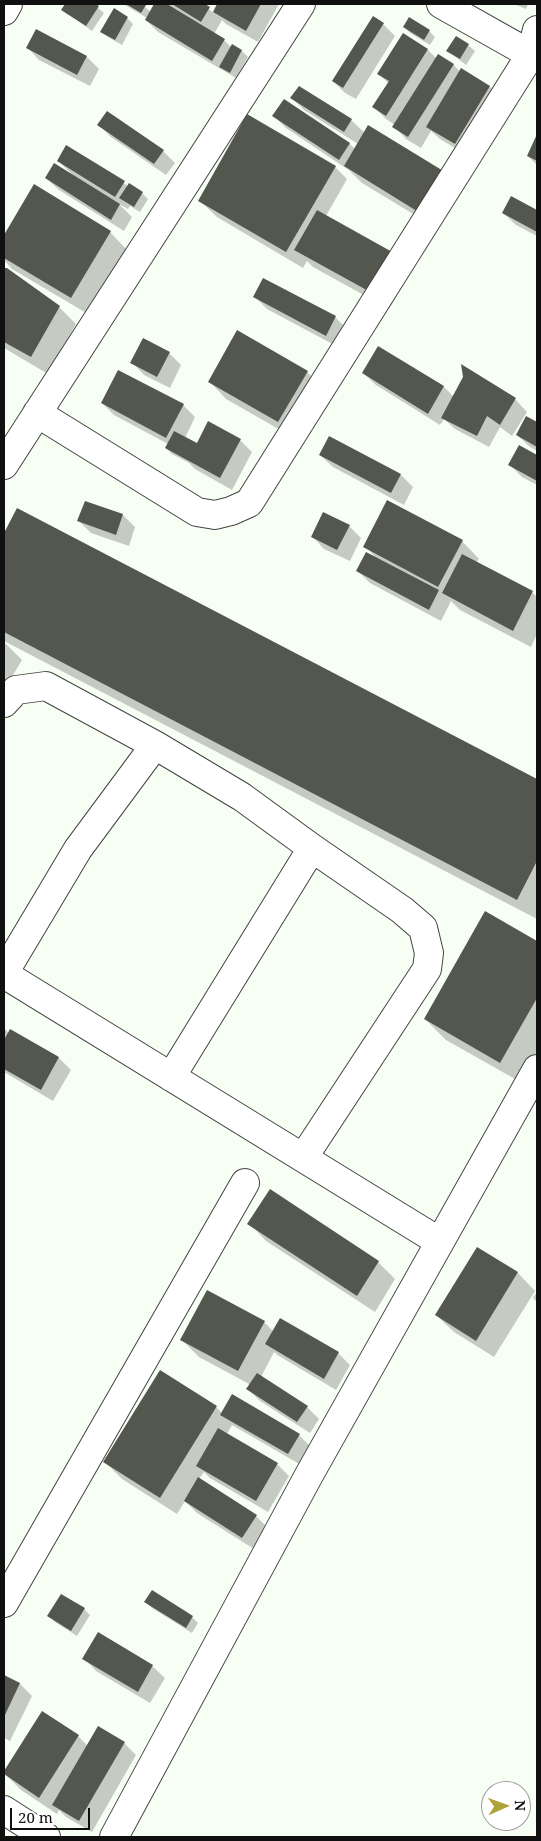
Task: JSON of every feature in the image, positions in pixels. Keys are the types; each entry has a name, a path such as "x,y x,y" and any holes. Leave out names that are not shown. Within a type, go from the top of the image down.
{"street":[{"path":"4,11 8,4"},
{"path":"4,465 301,4"},
{"path":"37,413 197,512 215,515 231,511 249,503 535,47 441,4"},
{"path":"4,703 16,690 46,686 154,745 242,797 402,910 423,928 429,953 427,969 303,1158"},
{"path":"154,745 78,849 4,974 440,1242"},
{"path":"170,1076 312,848"},
{"path":"114,1837 309,1475 537,1070"},
{"path":"4,1603 246,1183"},
{"path":"4,1810 46,1837"}],"building":[{"path":"65,4 96,4 99,6 86,26 61,10"},
{"path":"126,4 144,4 146,5 141,13"},
{"path":"154,4 167,4 225,39 212,61 145,20"},
{"path":"172,4 205,4 210,7 201,22"},
{"path":"217,4 261,4 246,31 213,12"},
{"path":"114,8 128,17 115,40 100,32"},
{"path":"373,16 384,23 343,88 332,81"},
{"path":"409,17 430,30 424,40 403,27"},
{"path":"36,29 87,56 77,75 26,48"},
{"path":"403,33 428,49 386,116 372,107 389,81 377,74"},
{"path":"456,36 469,44 460,59 446,51"},
{"path":"232,44 242,50 230,73 219,67"},
{"path":"438,54 454,64 408,137 392,127"},
{"path":"461,68 490,86 455,144 426,127"},
{"path":"299,86 352,119 344,132 290,98"},
{"path":"284,99 350,143 339,160 272,116"},
{"path":"107,111 164,150 154,164 97,125"},
{"path":"247,114 336,166 286,252 198,201"},
{"path":"368,125 445,172 420,213 344,166"},
{"path":"537,134 537,161 527,156"},
{"path":"66,145 125,181 115,197 57,161"},
{"path":"54,163 120,204 111,220 45,178"},
{"path":"129,183 143,192 134,207 119,198"},
{"path":"34,184 111,231 71,298 4,258 4,235"},
{"path":"511,196 537,210 537,232 502,213"},
{"path":"317,210 394,253 372,293 294,250"},
{"path":"4,268 7,268 60,306 31,357 4,342"},
{"path":"263,278 336,316 326,336 253,297"},
{"path":"237,330 308,371 278,422 208,382"},
{"path":"143,338 170,352 157,377 130,363"},
{"path":"378,346 444,386 428,414 362,373"},
{"path":"461,364 516,398 500,425 487,416 477,436 441,418 463,377"},
{"path":"118,370 184,404 166,438 101,403"},
{"path":"526,416 537,422 537,447 516,435"},
{"path":"208,421 241,439 220,478 165,448 174,431 197,443"},
{"path":"329,436 401,474 391,493 319,455"},
{"path":"519,445 537,455 537,481 508,465"},
{"path":"387,500 463,540 438,587 363,547"},
{"path":"85,501 123,514 116,535 77,521"},
{"path":"17,508 537,779 537,861 517,900 4,632 4,533"},
{"path":"323,512 350,525 337,550 311,537"},
{"path":"366,552 439,590 429,610 356,571"},
{"path":"462,554 533,591 513,631 442,593"},
{"path":"485,911 537,941 537,998 500,1063 424,1019"},
{"path":"10,1029 59,1057 41,1090 4,1069 4,1040"},
{"path":"270,1189 379,1261 357,1296 247,1224"},
{"path":"477,1247 518,1272 476,1341 435,1315"},
{"path":"207,1290 265,1321 238,1371 180,1340"},
{"path":"280,1318 339,1352 324,1379 265,1344"},
{"path":"160,1370 217,1406 160,1498 103,1462"},
{"path":"257,1373 308,1406 297,1422 246,1389"},
{"path":"232,1394 300,1434 288,1454 220,1415"},
{"path":"218,1428 278,1463 256,1501 196,1466"},
{"path":"198,1477 257,1515 242,1538 184,1501"},
{"path":"152,1590 193,1616 186,1628 144,1602"},
{"path":"61,1594 85,1608 71,1631 47,1616"},
{"path":"98,1632 153,1665 138,1692 82,1659"},
{"path":"4,1675 20,1683 4,1717"},
{"path":"42,1711 79,1735 39,1798 4,1774 4,1771"},
{"path":"98,1726 125,1742 79,1821 52,1805"}]}
